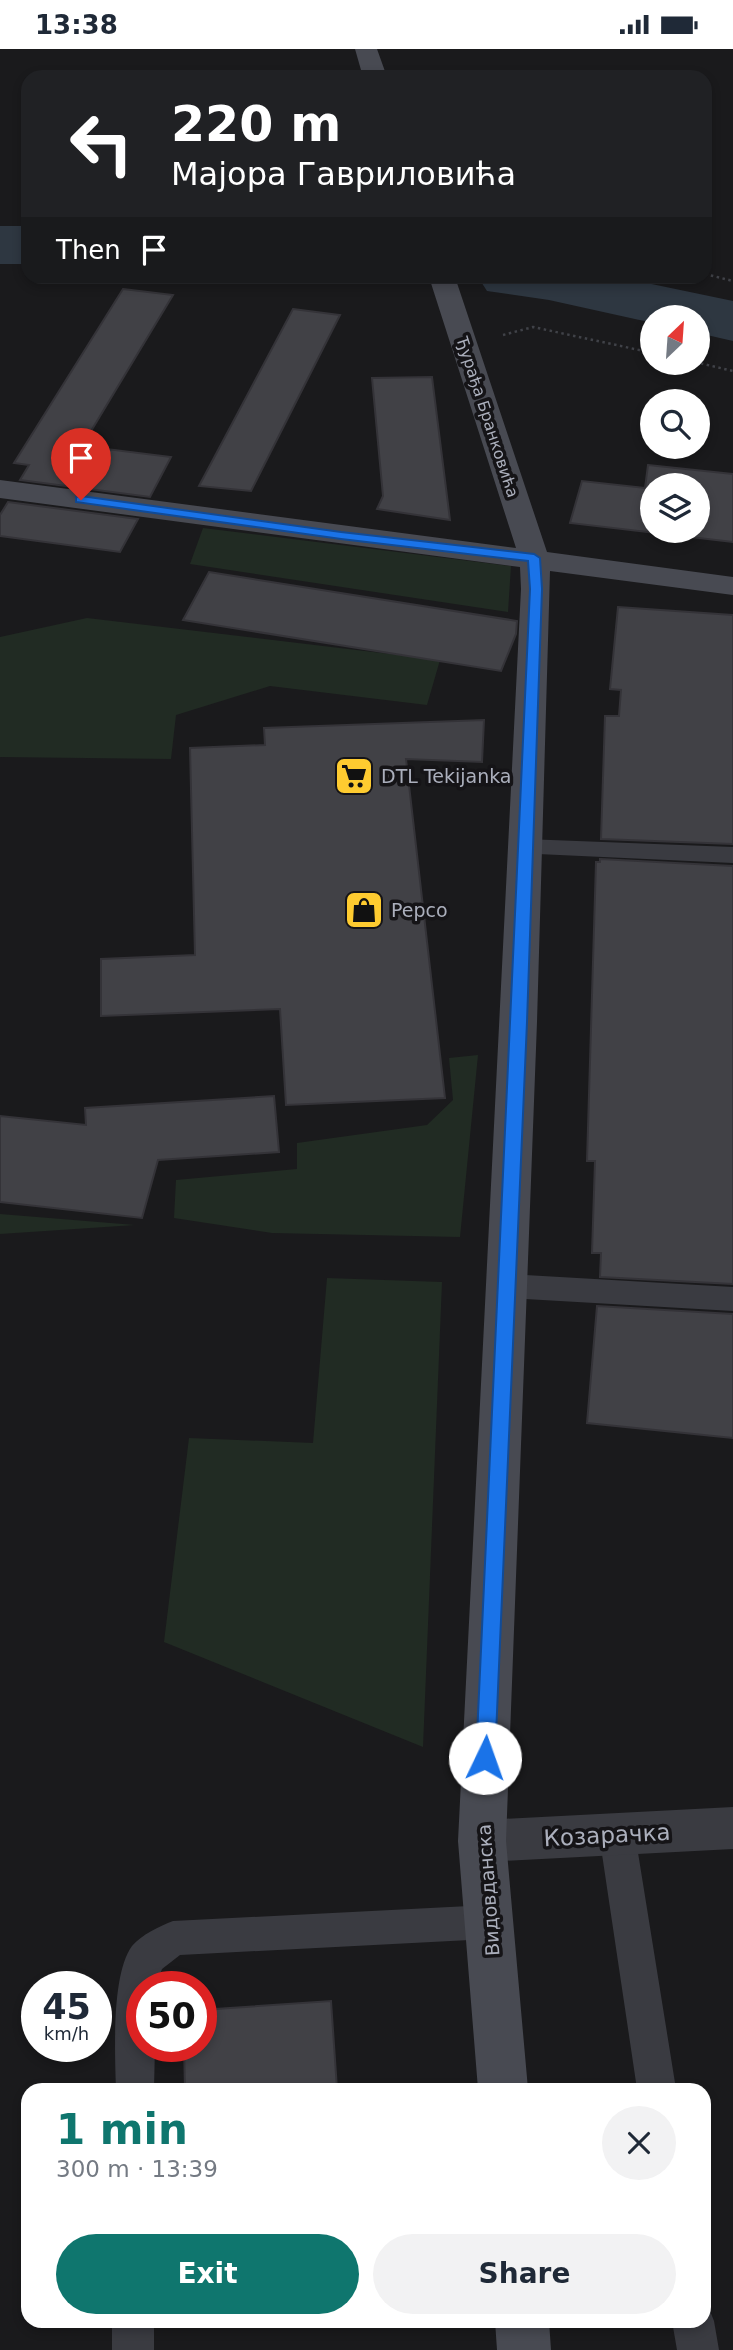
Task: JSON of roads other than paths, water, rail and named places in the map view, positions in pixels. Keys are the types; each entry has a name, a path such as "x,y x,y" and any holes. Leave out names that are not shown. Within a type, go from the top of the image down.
{"main road":[{"path":"366,49 374,70"},
{"name":"Ђурађа Бранковића","path":"444,284 534,558"},
{"path":"0,489 733,586"},
{"name":"Видовданска","path":"502,2083 482,1841 536,589 534,558"},
{"path":"522,2328 524,2350"}],"street":[{"name":"Козарачка","path":"482,1841 733,1828"}],"lane":[{"path":"525,847 733,855"},
{"path":"507,1286 733,1299"},
{"path":"617,1835 656,2083"},
{"path":"135,2083 136,1991 146,1958 173,1938 489,1922"},
{"path":"133,2328 133,2350"},
{"path":"694,2328 698,2350"}],"waterway":[{"path":"0,245 21,245"},
{"path":"563,284 733,321"}],"place":[{"name":"DTL Tekijanka","path":"354,776"},
{"name":"Pepco","path":"364,910"}]}
